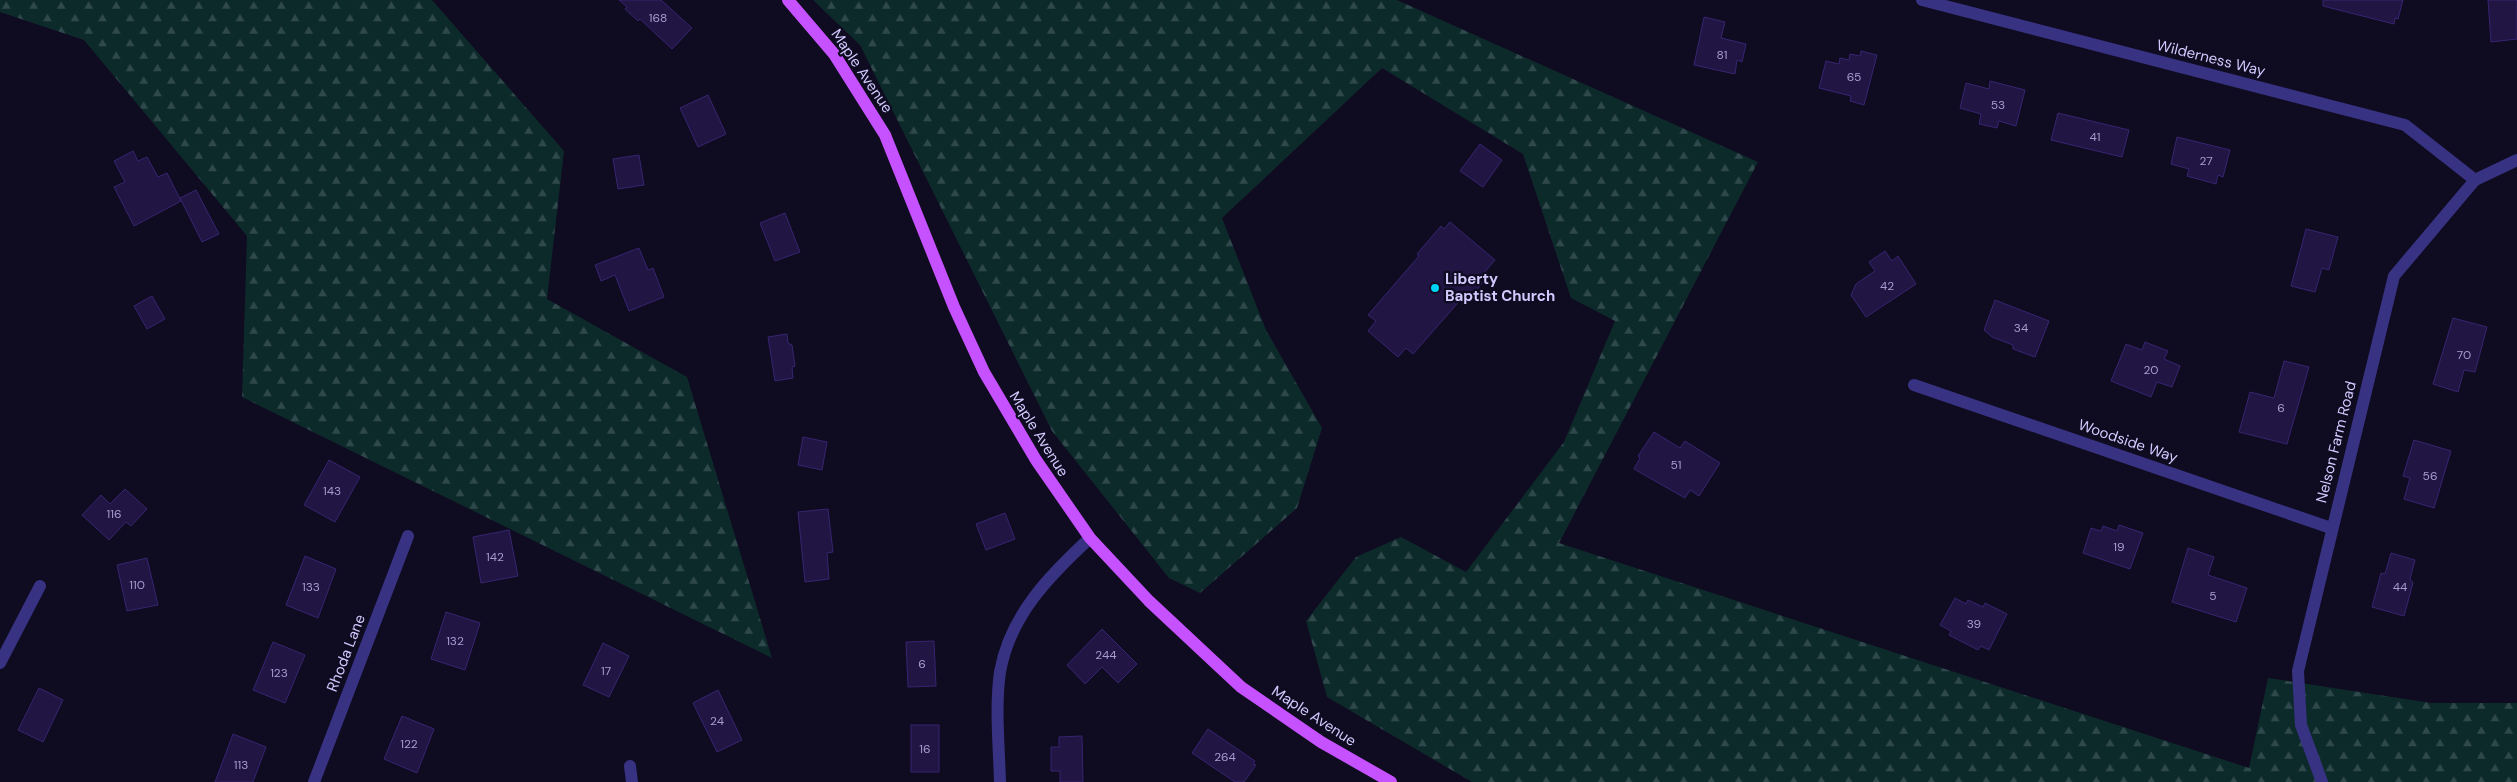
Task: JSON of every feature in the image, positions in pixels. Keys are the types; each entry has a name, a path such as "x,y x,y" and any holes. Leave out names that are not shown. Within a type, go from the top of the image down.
{"main road":[{"name":"Maple Avenue","path":"788,0 834,54 885,135 954,307 984,372 1041,469 1090,538 1149,601 1241,687 1321,742 1391,782"}],"street":[{"name":"Wilderness Way","path":"1922,0 2405,125 2475,180"},
{"name":"Nelson Farm Road","path":"2322,782 2301,725 2298,671 2331,528 2394,276 2475,180 2517,160"},
{"name":"Woodside Way","path":"1914,385 2331,528"},
{"name":"Rhoda Lane","path":"314,782 408,536"},
{"path":"1000,782 999,694 1005,651 1013,631 1032,598 1090,538"},
{"path":"0,663 40,586"},
{"path":"630,766 632,782"}],"green space":[{"path":"0,0 432,0 564,151 547,299 687,377 772,658 242,397 247,236 84,40 0,12"},
{"path":"813,0 1397,0 1758,162 1559,543 2249,768 2268,678 2431,703 2517,703 2517,782 1472,782 1327,697 1306,621 1356,557 1401,537 1466,572 1564,442 1615,321 1571,298 1523,154 1382,68 1222,218 1266,330 1322,428 1297,508 1200,593 1169,578 1052,431 860,45"}],"building":[{"path":"619,0 661,0 692,28 672,49 640,19 638,21 625,9 627,7"},
{"path":"2323,0 2403,0 2398,19 2395,18 2394,24 2323,6"},
{"path":"2488,0 2517,0 2517,39 2491,42"},
{"path":"1704,17 1725,22 1721,38 1746,44 1742,62 1737,60 1735,74 1694,65"},
{"path":"1861,51 1877,55 1864,105 1850,101 1851,96 1819,88 1826,61 1839,64 1840,58 1849,60 1850,54 1860,56"},
{"path":"1990,81 2025,90 2016,126 1999,121 1997,128 1979,124 1981,114 1960,108 1966,83 1989,89"},
{"path":"708,95 726,134 698,147 680,108"},
{"path":"2058,113 2129,130 2122,157 2051,140"},
{"path":"2177,137 2230,150 2223,177 2218,175 2216,184 2187,176 2189,169 2171,164"},
{"path":"1480,144 1502,160 1483,187 1460,171"},
{"path":"133,151 138,161 147,157 158,177 167,173 181,201 134,226 114,187 125,182 114,161"},
{"path":"639,155 644,185 618,189 613,159"},
{"path":"196,190 219,234 202,242 180,198"},
{"path":"785,213 800,252 775,261 760,223"},
{"name":"Liberty Baptist Church","path":"1450,222 1495,260 1483,274 1487,278 1467,301 1462,298 1413,354 1406,348 1398,357 1368,331 1376,321 1368,315 1419,256 1417,254 1441,226 1444,229"},
{"path":"2306,229 2338,237 2329,270 2322,268 2315,292 2291,286"},
{"path":"639,248 648,270 653,268 664,297 629,311 615,275 601,281 595,265"},
{"path":"1885,251 1892,261 1898,256 1916,284 1866,317 1851,295 1856,284 1875,271 1869,262"},
{"path":"152,296 165,319 147,329 134,306"},
{"path":"1995,300 2049,321 2035,357 2013,349 2013,345 1992,337 1984,330"},
{"path":"2453,318 2487,327 2475,372 2464,370 2458,392 2433,384"},
{"path":"787,334 788,343 792,345 795,366 792,367 793,378 775,381 768,337"},
{"path":"2145,342 2168,351 2164,359 2180,366 2172,387 2157,382 2151,397 2111,381 2126,344 2142,350"},
{"path":"2284,361 2309,367 2287,444 2239,432 2250,392 2274,398"},
{"path":"1654,432 1680,448 1685,441 1720,463 1699,496 1690,490 1685,498 1634,469 1640,458 1638,456"},
{"path":"803,437 827,442 822,470 798,465"},
{"path":"2414,440 2451,451 2434,508 2404,499 2410,478 2403,476"},
{"path":"329,460 360,477 335,522 304,505"},
{"path":"125,489 147,509 131,526 126,522 109,540 82,515 101,495 110,504"},
{"path":"828,509 833,552 827,553 829,579 805,582 798,512"},
{"path":"1005,513 1015,539 986,550 976,524"},
{"path":"2119,525 2143,533 2130,569 2083,553 2091,528 2101,531 2103,526 2117,531"},
{"path":"509,530 518,576 481,583 473,537"},
{"path":"2188,548 2214,557 2208,575 2247,588 2236,622 2172,602"},
{"path":"2391,553 2415,560 2410,579 2413,583 2404,616 2372,607 2381,573 2385,574"},
{"path":"305,556 336,569 318,618 286,605"},
{"path":"147,558 158,605 127,611 117,565"},
{"path":"1955,598 1966,604 1968,600 1983,607 1985,603 2007,614 1989,650 1981,646 1978,650 1949,635 1951,631 1940,625"},
{"path":"446,612 480,623 465,670 431,659"},
{"path":"1102,629 1137,664 1118,683 1102,667 1085,684 1067,665"},
{"path":"934,641 936,686 908,687 906,642"},
{"path":"273,642 305,655 285,703 253,690"},
{"path":"603,643 629,656 609,697 583,685"},
{"path":"39,688 63,700 43,742 18,730"},
{"path":"718,690 742,740 717,752 693,703"},
{"path":"402,716 434,729 417,773 384,759"},
{"path":"911,725 939,725 939,772 911,772"},
{"path":"1208,729 1255,761 1253,764 1256,765 1244,782 1235,782 1192,753"},
{"path":"233,734 266,747 253,782 215,782"},
{"path":"1082,736 1083,782 1060,782 1060,771 1051,771 1051,747 1059,747 1059,737"}],"place":[{"name":"Liberty Baptist Church","path":"1435,288"}]}
